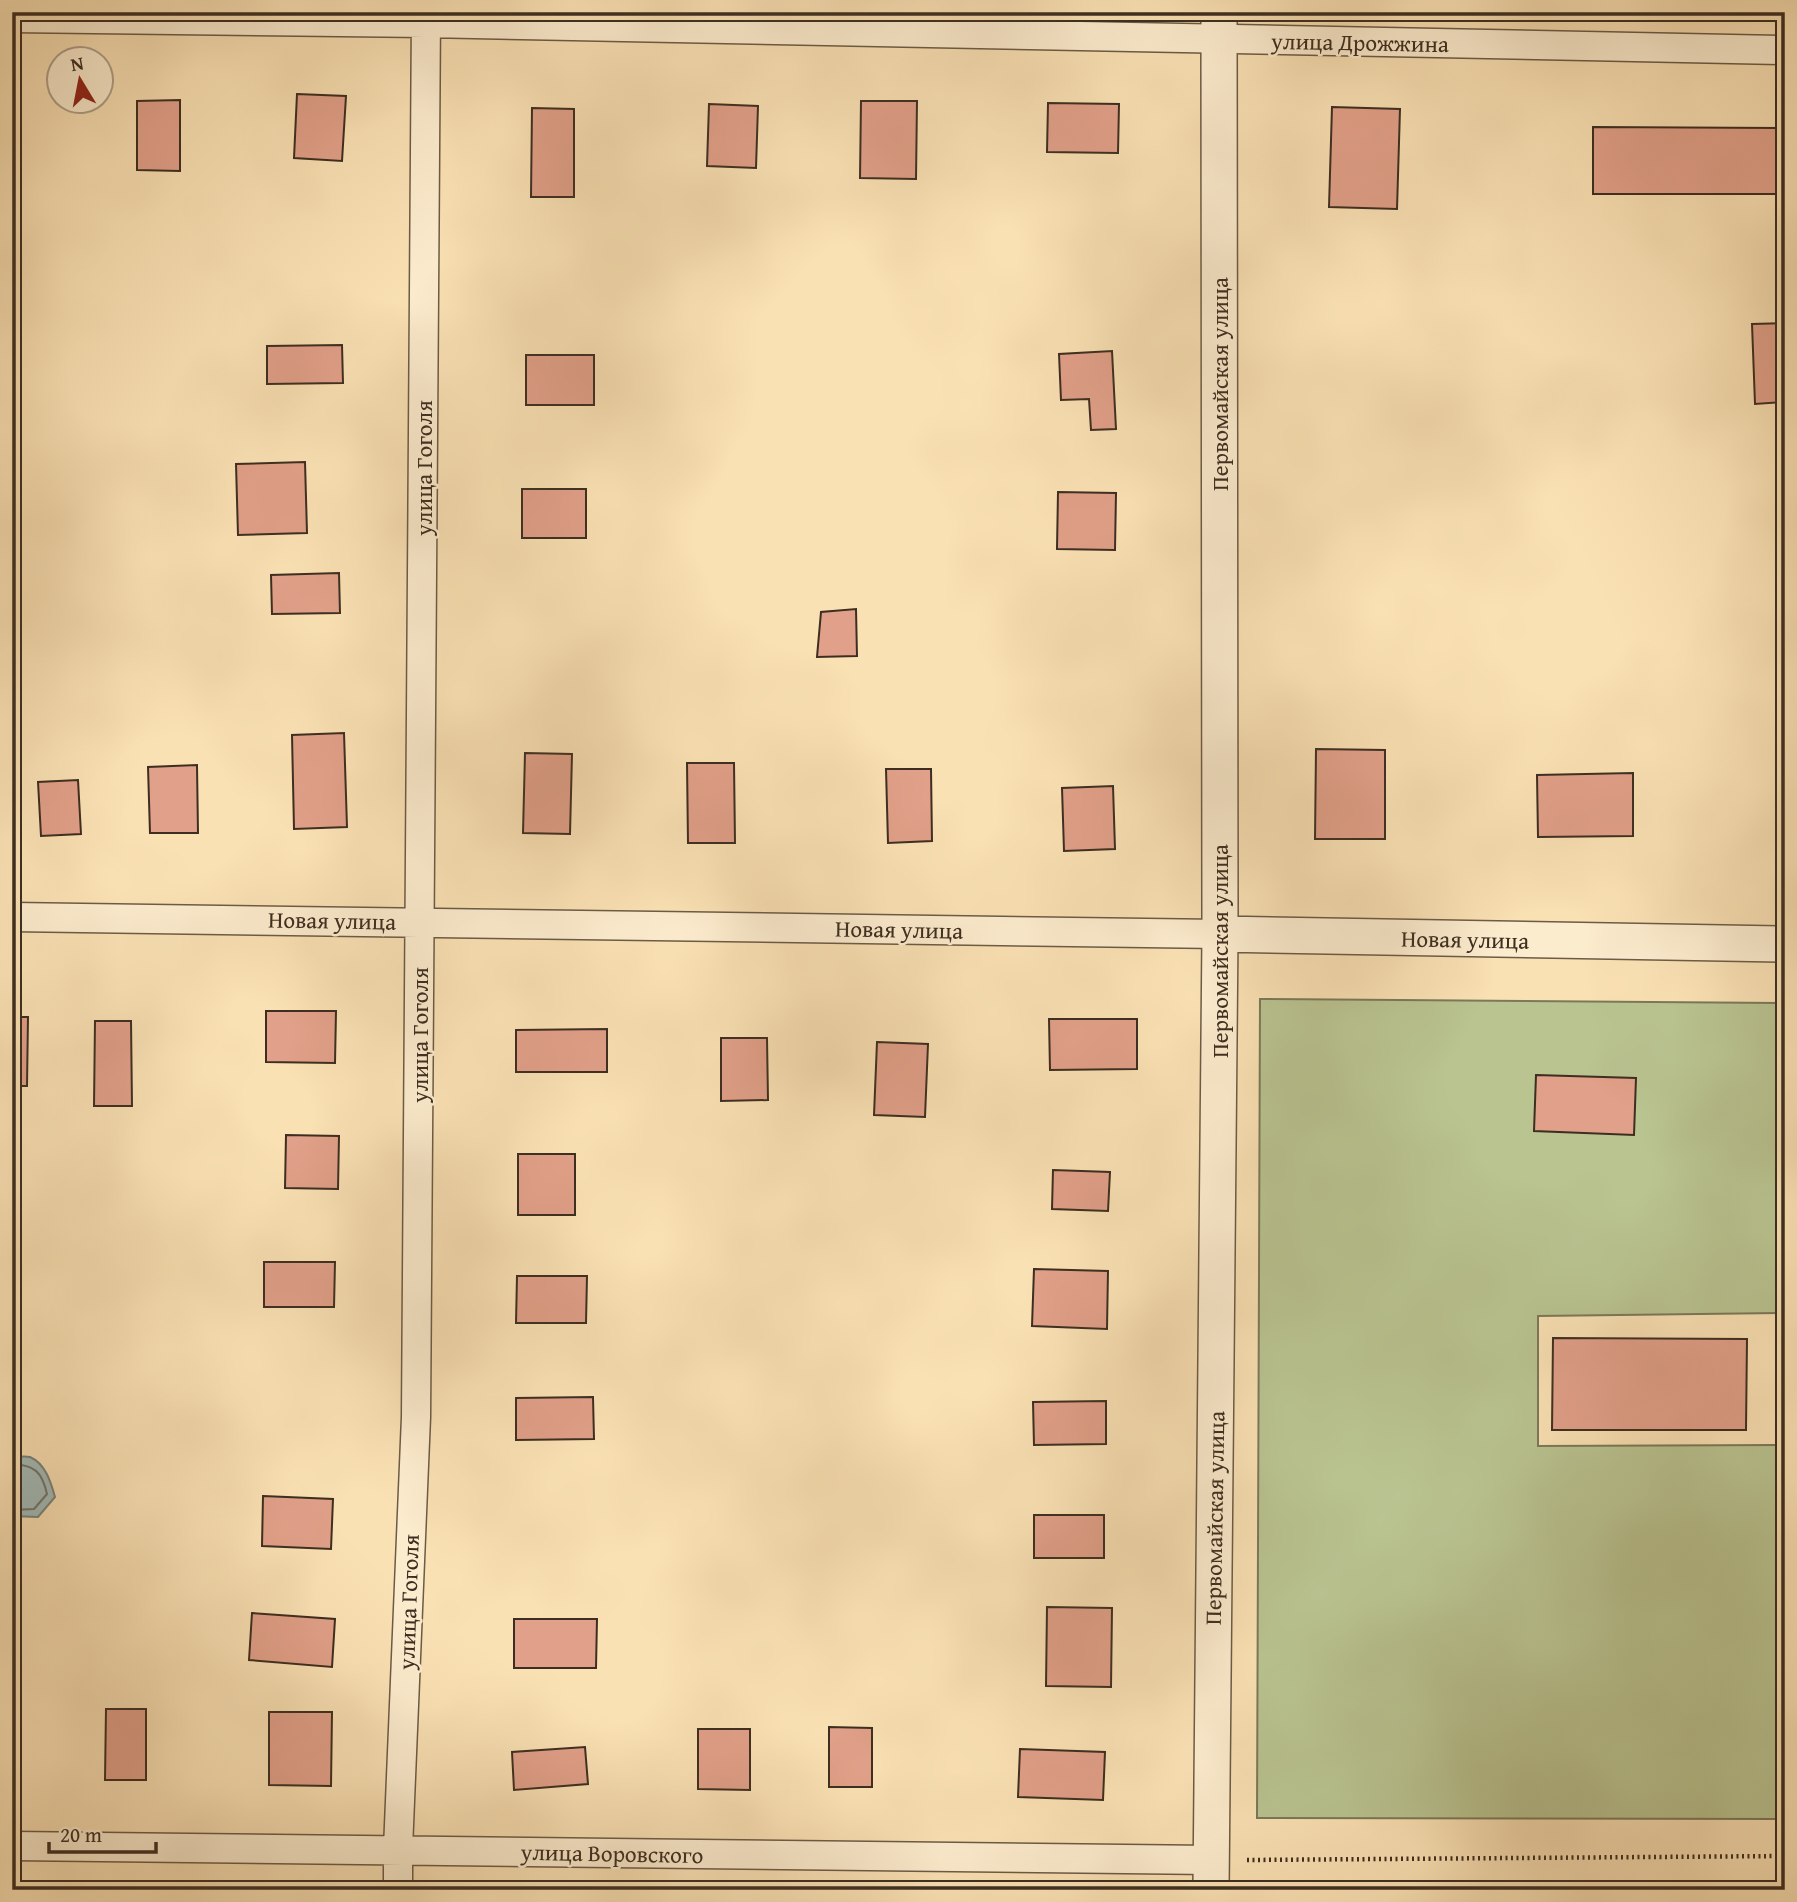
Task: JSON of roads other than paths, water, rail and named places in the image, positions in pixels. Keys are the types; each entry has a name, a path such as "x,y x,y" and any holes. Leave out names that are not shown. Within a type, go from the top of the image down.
{"street":[{"name":"улица Дрожжина","path":"12,18 426,17 1219,26 1785,50"},
{"name":"улица Гоголя","path":"398,1890 416,1417 426,17"},
{"name":"Первомайская улица","path":"1211,1875 1220,934 1219,26"},
{"name":"Новая улица","path":"12,916 1785,944"},
{"name":"улица Воровского","path":"12,1846 398,1849 812,1857 1211,1875"}],"water":[{"path":"12,1457 36,1460 50,1480 55,1497 38,1517 12,1516"}]}
